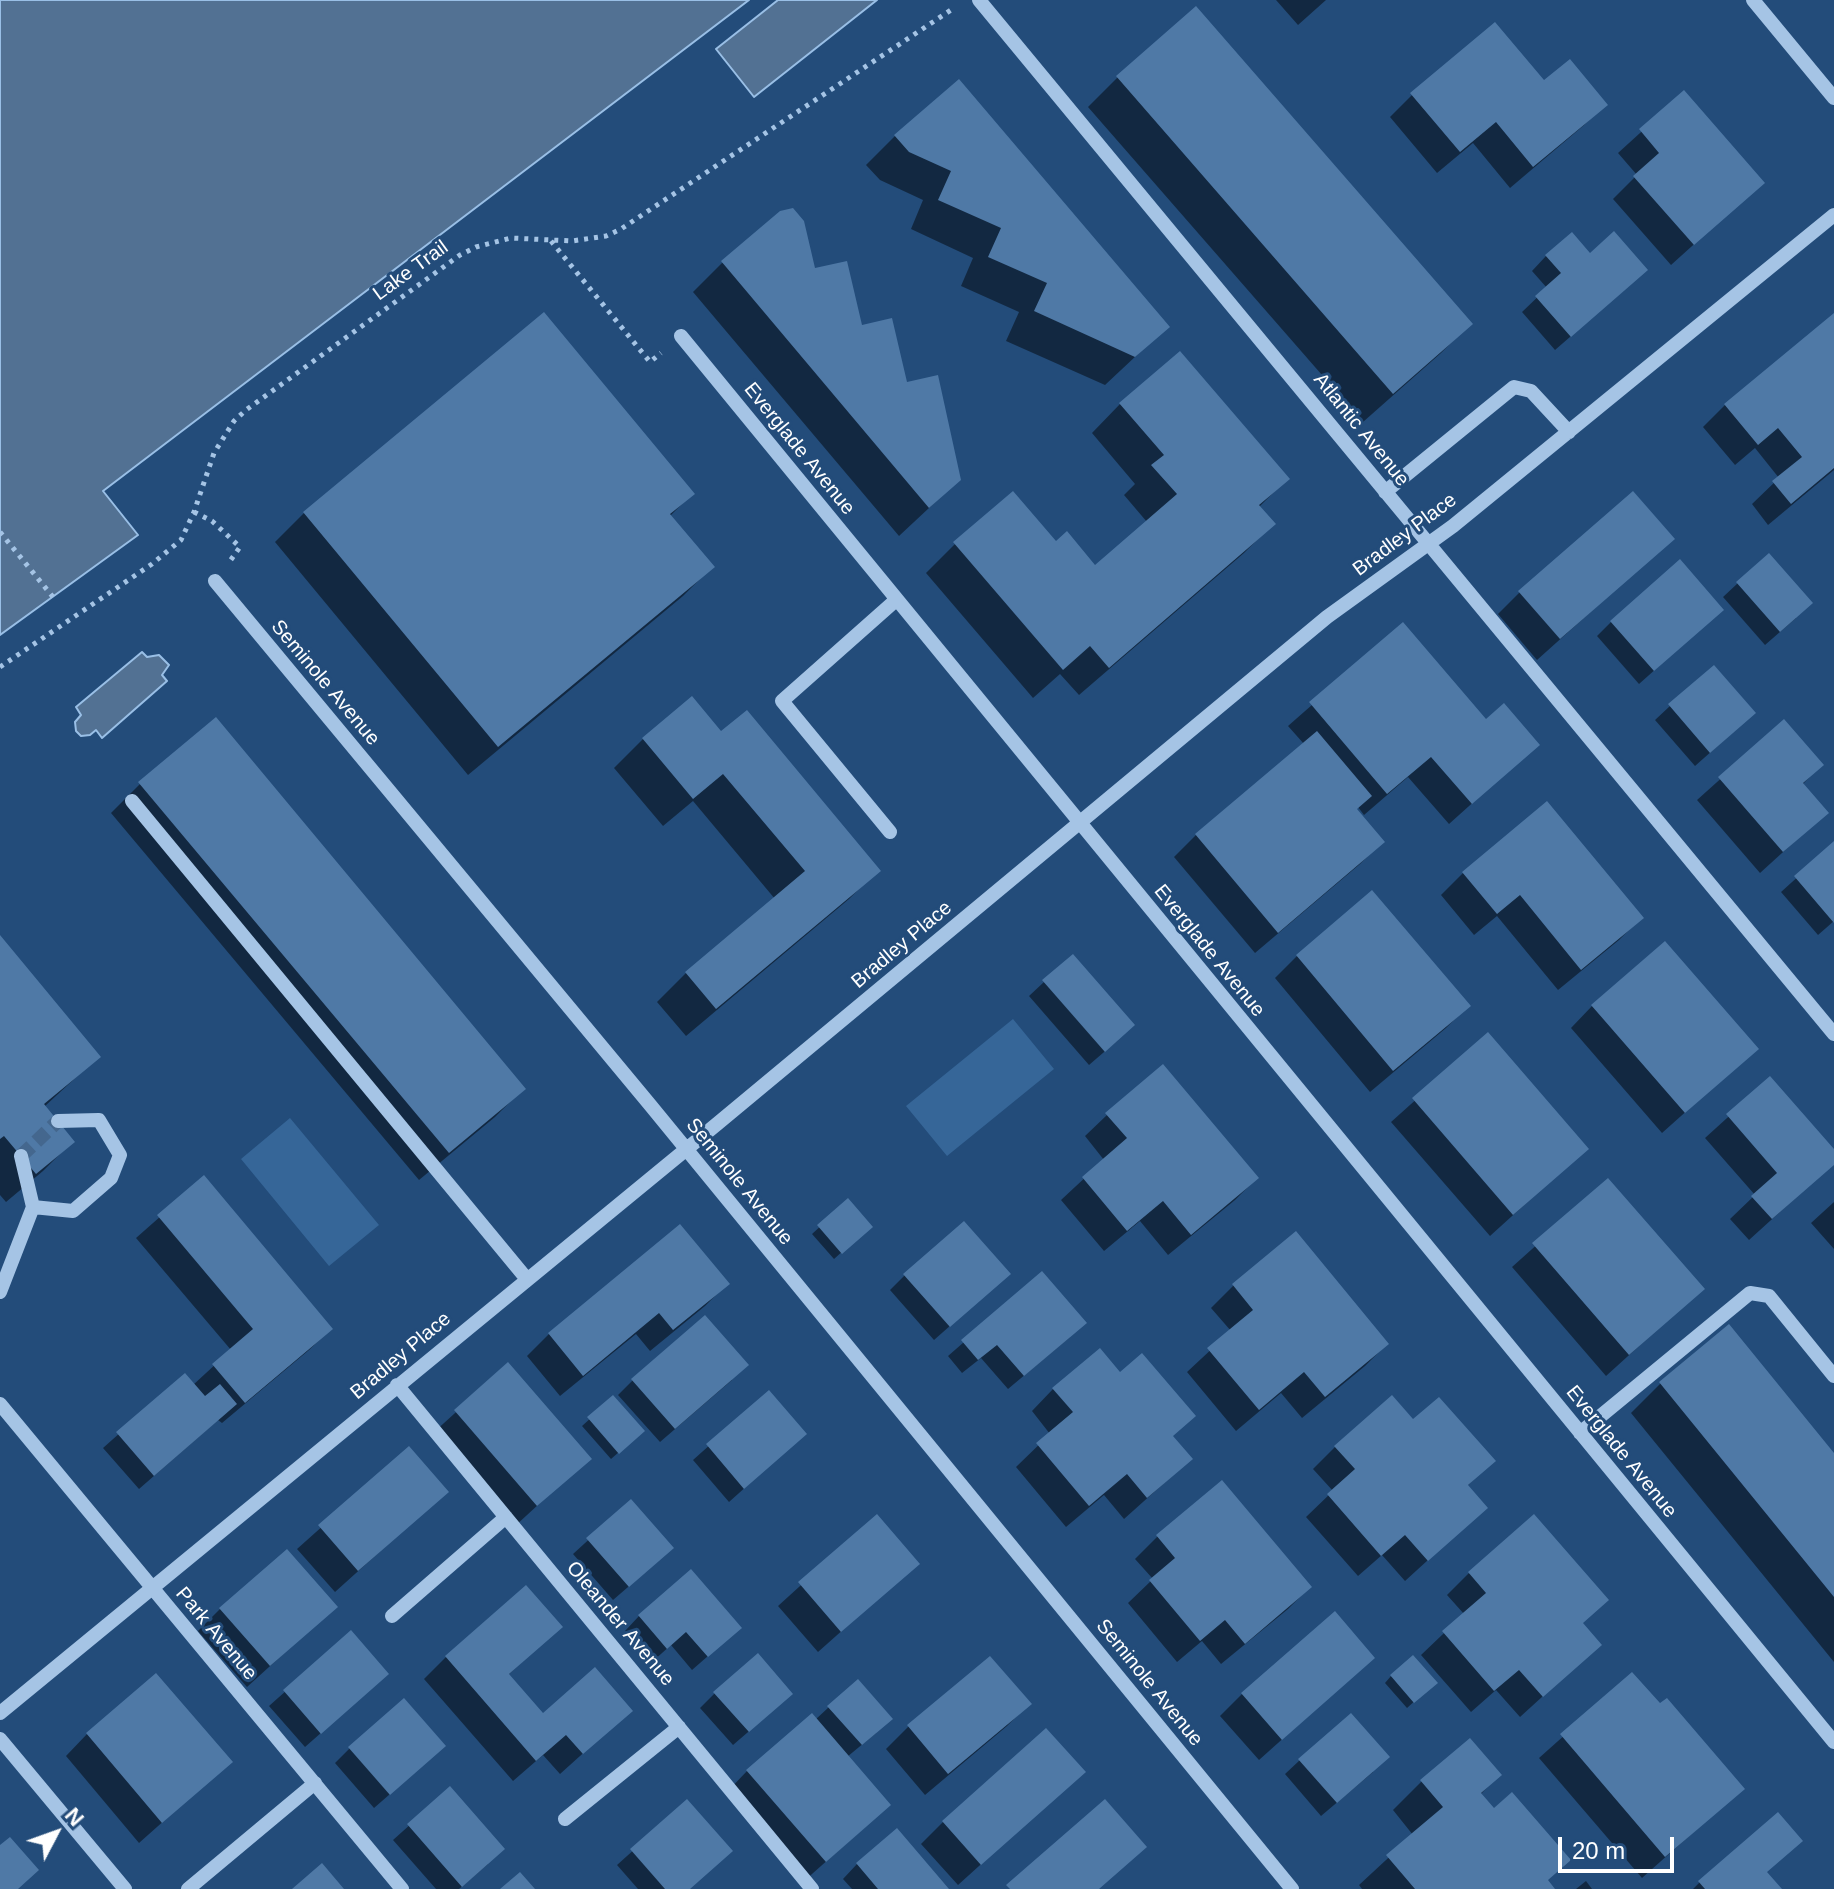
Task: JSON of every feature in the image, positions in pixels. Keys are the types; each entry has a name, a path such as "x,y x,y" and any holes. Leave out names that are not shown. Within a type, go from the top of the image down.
{"street":[{"name":"Atlantic Avenue","path":"979,0 1834,1034"},
{"path":"1753,0 1834,98"},
{"name":"Bradley Place","path":"0,1713 1327,617 1428,544 1834,215"},
{"name":"Everglade Avenue","path":"681,336 1834,1742"},
{"path":"1385,492 1514,387 1531,391 1569,432"},
{"name":"Seminole Avenue","path":"215,581 686,1149 1292,1889"},
{"path":"890,832 782,701 896,600"},
{"path":"132,801 526,1278"},
{"path":"33,1207 73,1211 111,1178 120,1155 99,1120 58,1121"},
{"path":"0,1292 33,1207 21,1156"},
{"path":"1580,1433 1750,1293 1769,1296 1834,1376"},
{"name":"Oleander Avenue","path":"397,1385 812,1889"},
{"name":"Park Avenue","path":"0,1404 402,1889"},
{"path":"392,1616 506,1517"},
{"path":"565,1819 679,1727"},
{"path":"0,1739 125,1889"},
{"path":"188,1889 315,1783"}],"path":[{"name":"Lake Trail","path":"0,667 171,550 181,540 214,453 234,421 253,404 460,255 476,247 511,238 581,240 606,236 621,229 955,8"},
{"path":"550,240 650,362 681,336"},
{"path":"194,512 212,521 240,547 215,581"},
{"path":"0,532 53,597"}],"shaded area":[{"path":"0,0 749,0 103,491 138,535 0,635"},
{"path":"778,0 877,0 754,97 716,49"},
{"path":"142,652 147,657 159,655 169,665 162,675 167,681 102,738 96,730 90,735 81,736 76,731 75,722 81,715 76,707"},
{"path":"1013,1019 1054,1069 947,1156 906,1106"},
{"path":"290,1118 379,1225 329,1266 241,1159"}],"building":[{"path":"1196,6 1473,324 1393,394 1116,76"},
{"path":"1495,22 1544,80 1570,59 1608,105 1533,167 1496,122 1460,152 1410,93"},
{"path":"959,79 1170,327 1135,357 1034,311 1047,283 988,257 1001,228 938,200 951,171 909,152 894,135"},
{"path":"1684,90 1765,183 1694,245 1633,176 1659,153 1639,129"},
{"path":"793,208 804,221 815,268 847,261 862,325 892,318 907,382 938,375 961,480 929,508 721,261 780,211"},
{"path":"1614,231 1648,270 1571,337 1535,296 1561,273 1545,255 1572,232 1590,253"},
{"path":"544,312 695,494 670,514 715,567 498,747 303,512"},
{"path":"1834,313 1834,468 1791,504 1772,481 1802,457 1778,428 1758,445 1724,404"},
{"path":"1180,351 1290,479 1259,505 1276,524 1109,668 1090,646 1063,670 953,542 1013,491 1056,541 1067,531 1095,565 1177,494 1151,465 1164,455 1119,403"},
{"path":"1633,491 1675,539 1560,639 1518,591"},
{"path":"1769,553 1813,603 1780,632 1736,582"},
{"path":"1680,559 1724,610 1654,671 1610,621"},
{"path":"1403,622 1486,719 1504,703 1540,745 1472,804 1431,757 1387,794 1309,702"},
{"path":"1714,665 1756,713 1710,753 1668,704"},
{"path":"692,696 721,731 747,710 881,871 716,1009 685,972 805,871 723,774 693,799 642,738"},
{"path":"216,717 526,1089 449,1153 138,782"},
{"path":"1784,719 1824,765 1803,783 1829,813 1783,852 1718,777"},
{"path":"1317,731 1372,796 1357,809 1385,842 1278,933 1195,834"},
{"path":"1547,801 1644,918 1581,970 1520,895 1497,914 1462,872"},
{"path":"1834,841 1834,923 1794,876"},
{"path":"1372,890 1471,1006 1393,1071 1296,955"},
{"path":"0,935 101,1057 44,1104 75,1142 36,1174 4,1136 0,1139"},
{"path":"1665,941 1759,1049 1685,1113 1591,1005"},
{"path":"1073,954 1135,1025 1105,1052 1042,980"},
{"path":"1488,1032 1589,1149 1513,1215 1412,1098"},
{"path":"1163,1064 1259,1178 1191,1235 1163,1201 1127,1231 1082,1177 1127,1138 1105,1113"},
{"path":"1770,1076 1834,1149 1834,1165 1772,1219 1751,1196 1777,1173 1726,1114"},
{"path":"204,1175 333,1329 245,1403 212,1364 253,1329 157,1215"},
{"path":"1608,1178 1705,1289 1629,1355 1532,1243"},
{"path":"848,1198 873,1227 842,1254 817,1225"},
{"path":"964,1221 1011,1274 950,1327 903,1274"},
{"path":"680,1224 730,1284 673,1330 659,1313 583,1376 548,1333"},
{"path":"1296,1231 1389,1344 1325,1397 1304,1372 1259,1410 1207,1348 1253,1310 1232,1284"},
{"path":"1042,1271 1087,1323 1024,1376 997,1345 978,1360 961,1340"},
{"path":"705,1315 749,1365 675,1429 631,1379"},
{"path":"1729,1324 1834,1453 1834,1597 1659,1382"},
{"path":"1100,1348 1120,1372 1142,1353 1196,1416 1173,1436 1193,1459 1147,1498 1127,1474 1089,1506 1036,1443 1073,1412 1052,1388"},
{"path":"508,1362 592,1459 537,1506 454,1410"},
{"path":"185,1373 205,1396 220,1384 237,1404 154,1476 116,1432"},
{"path":"769,1390 807,1434 744,1489 706,1444"},
{"path":"613,1395 645,1431 619,1454 587,1417"},
{"path":"1392,1395 1413,1419 1439,1397 1496,1461 1468,1485 1488,1508 1428,1561 1405,1535 1381,1556 1327,1494 1355,1469 1334,1446"},
{"path":"409,1446 449,1492 358,1571 318,1525"},
{"path":"1222,1480 1312,1587 1245,1644 1225,1620 1200,1641 1149,1580 1175,1558 1156,1535"},
{"path":"631,1499 674,1548 629,1587 586,1538"},
{"path":"877,1514 920,1564 841,1632 798,1582"},
{"path":"1534,1514 1609,1600 1583,1623 1602,1645 1543,1697 1519,1670 1494,1691 1442,1631 1486,1593 1468,1572"},
{"path":"287,1549 338,1607 270,1666 219,1608"},
{"path":"691,1569 742,1628 708,1657 686,1632 667,1649 638,1615"},
{"path":"526,1585 563,1627 509,1674 543,1713 595,1667 633,1711 583,1754 566,1735 536,1761 445,1656"},
{"path":"1335,1611 1375,1658 1282,1740 1241,1693"},
{"path":"351,1630 389,1674 321,1734 283,1690"},
{"path":"758,1653 793,1694 749,1732 713,1692"},
{"path":"1413,1655 1438,1683 1414,1703 1390,1675"},
{"path":"990,1656 1032,1704 948,1774 907,1725"},
{"path":"1632,1672 1660,1703 1667,1698 1745,1789 1665,1857 1560,1734"},
{"path":"156,1673 233,1762 162,1823 86,1733"},
{"path":"858,1679 893,1719 862,1745 827,1706"},
{"path":"404,1698 446,1746 390,1795 348,1747"},
{"path":"812,1713 891,1805 826,1862 746,1770"},
{"path":"1351,1713 1390,1757 1337,1803 1298,1759"},
{"path":"1046,1728 1086,1772 981,1865 942,1821"},
{"path":"1470,1738 1502,1775 1481,1793 1494,1808 1512,1792 1571,1860 1548,1880 1555,1889 1415,1889 1386,1855 1443,1807 1420,1780"},
{"path":"450,1786 505,1849 462,1887 407,1824"},
{"path":"687,1799 733,1851 690,1889 665,1889 630,1849"},
{"path":"1105,1799 1147,1847 1099,1889 1010,1889 1006,1885"},
{"path":"1778,1812 1803,1841 1767,1872 1782,1889 1705,1889 1698,1881"},
{"path":"897,1828 949,1889 878,1889 856,1863"},
{"path":"10,1837 39,1870 18,1889 0,1889 0,1845"},
{"path":"322,1863 344,1889 292,1889"},
{"path":"520,1872 535,1889 500,1889"}],"tunnel":[{"path":"21,1156 58,1121"}]}
